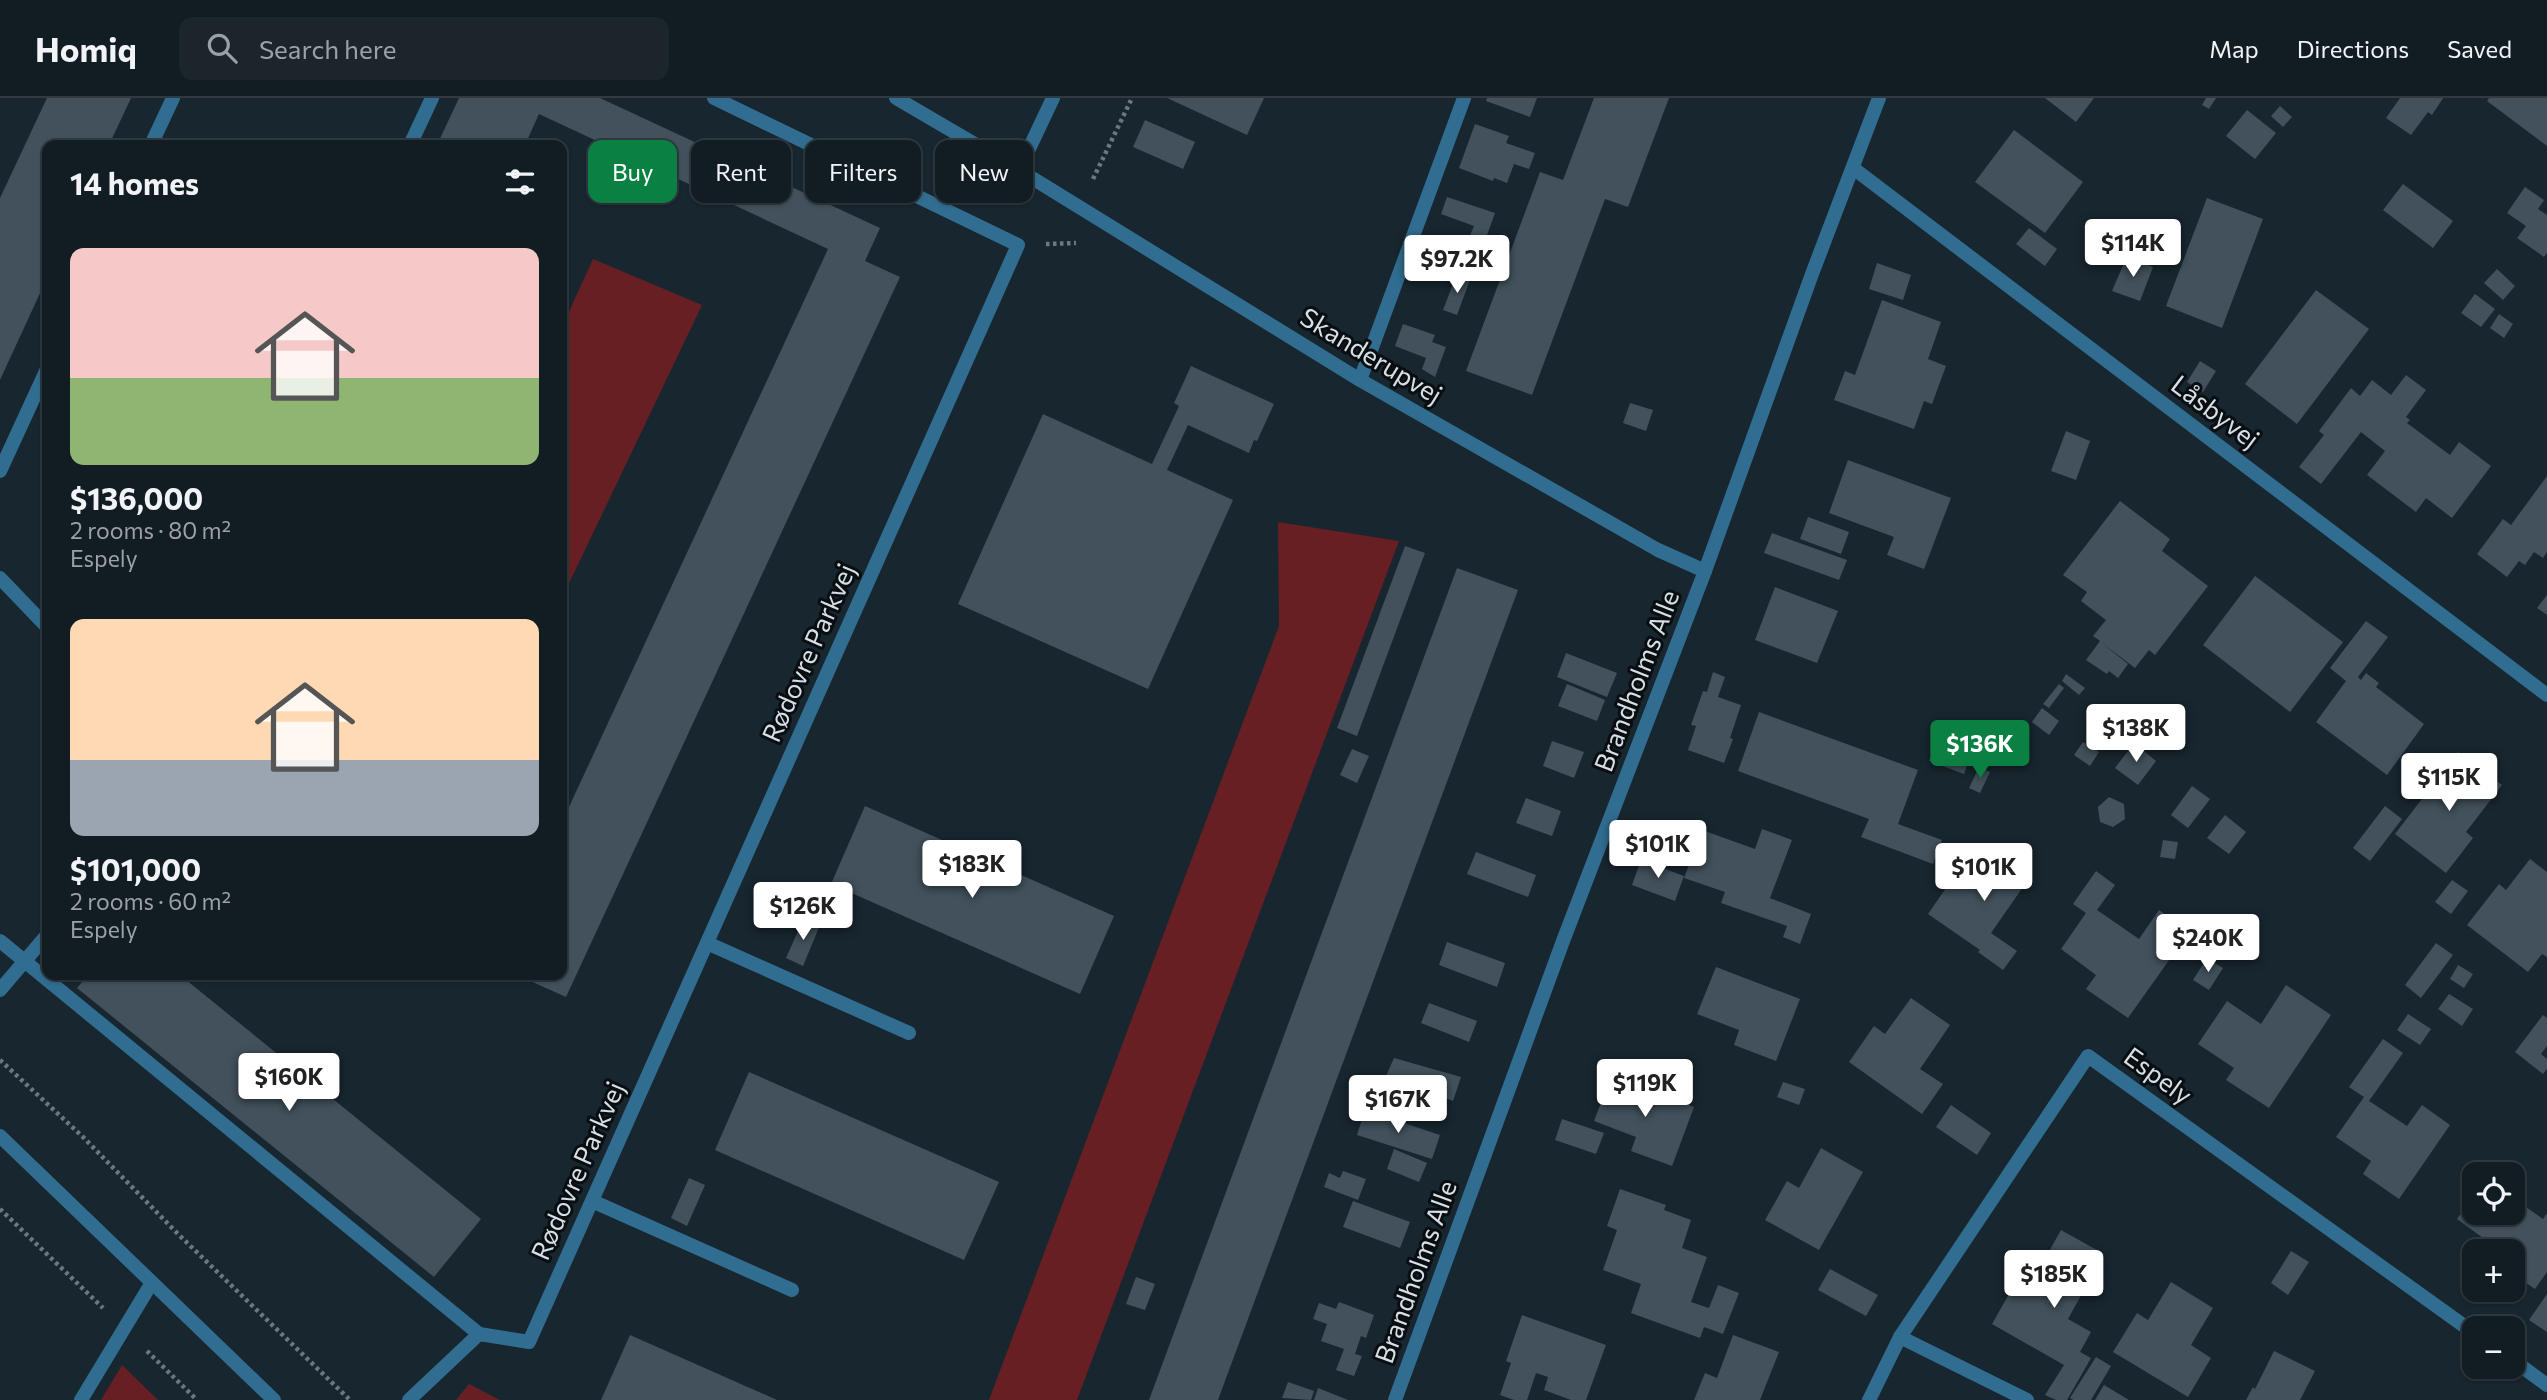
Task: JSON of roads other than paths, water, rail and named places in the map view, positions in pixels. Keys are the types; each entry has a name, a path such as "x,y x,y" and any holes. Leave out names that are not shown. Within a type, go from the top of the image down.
{"street":[{"path":"153,140 173,98"},
{"path":"412,140 432,98"},
{"name":"Rødovre Parkvej","path":"479,1334 529,1342 1017,245 714,98"},
{"name":"Skanderupvej","path":"896,98 968,140"},
{"path":"1033,140 1052,98"},
{"path":"1360,380 1464,98"},
{"name":"Brandholms Alle","path":"1397,1399 1559,954 1705,571 1812,274 1879,98"},
{"name":"Låsbyvej","path":"1853,168 2547,695"},
{"name":"Skanderupvej","path":"1033,179 1360,380 1658,550 1705,571"},
{"path":"0,471 42,380"},
{"path":"0,578 42,622"},
{"path":"0,941 42,978"},
{"path":"0,990 42,941"},
{"path":"707,943 909,1033"},
{"path":"45,980 479,1334 409,1400"},
{"name":"Espely","path":"1869,1400 1900,1337 2088,1056 2462,1324"},
{"path":"0,1136 274,1400"},
{"path":"592,1201 792,1290"},
{"path":"81,1400 151,1284"},
{"path":"1900,1337 2027,1400"},
{"path":"2525,1369 2547,1385"}]}
